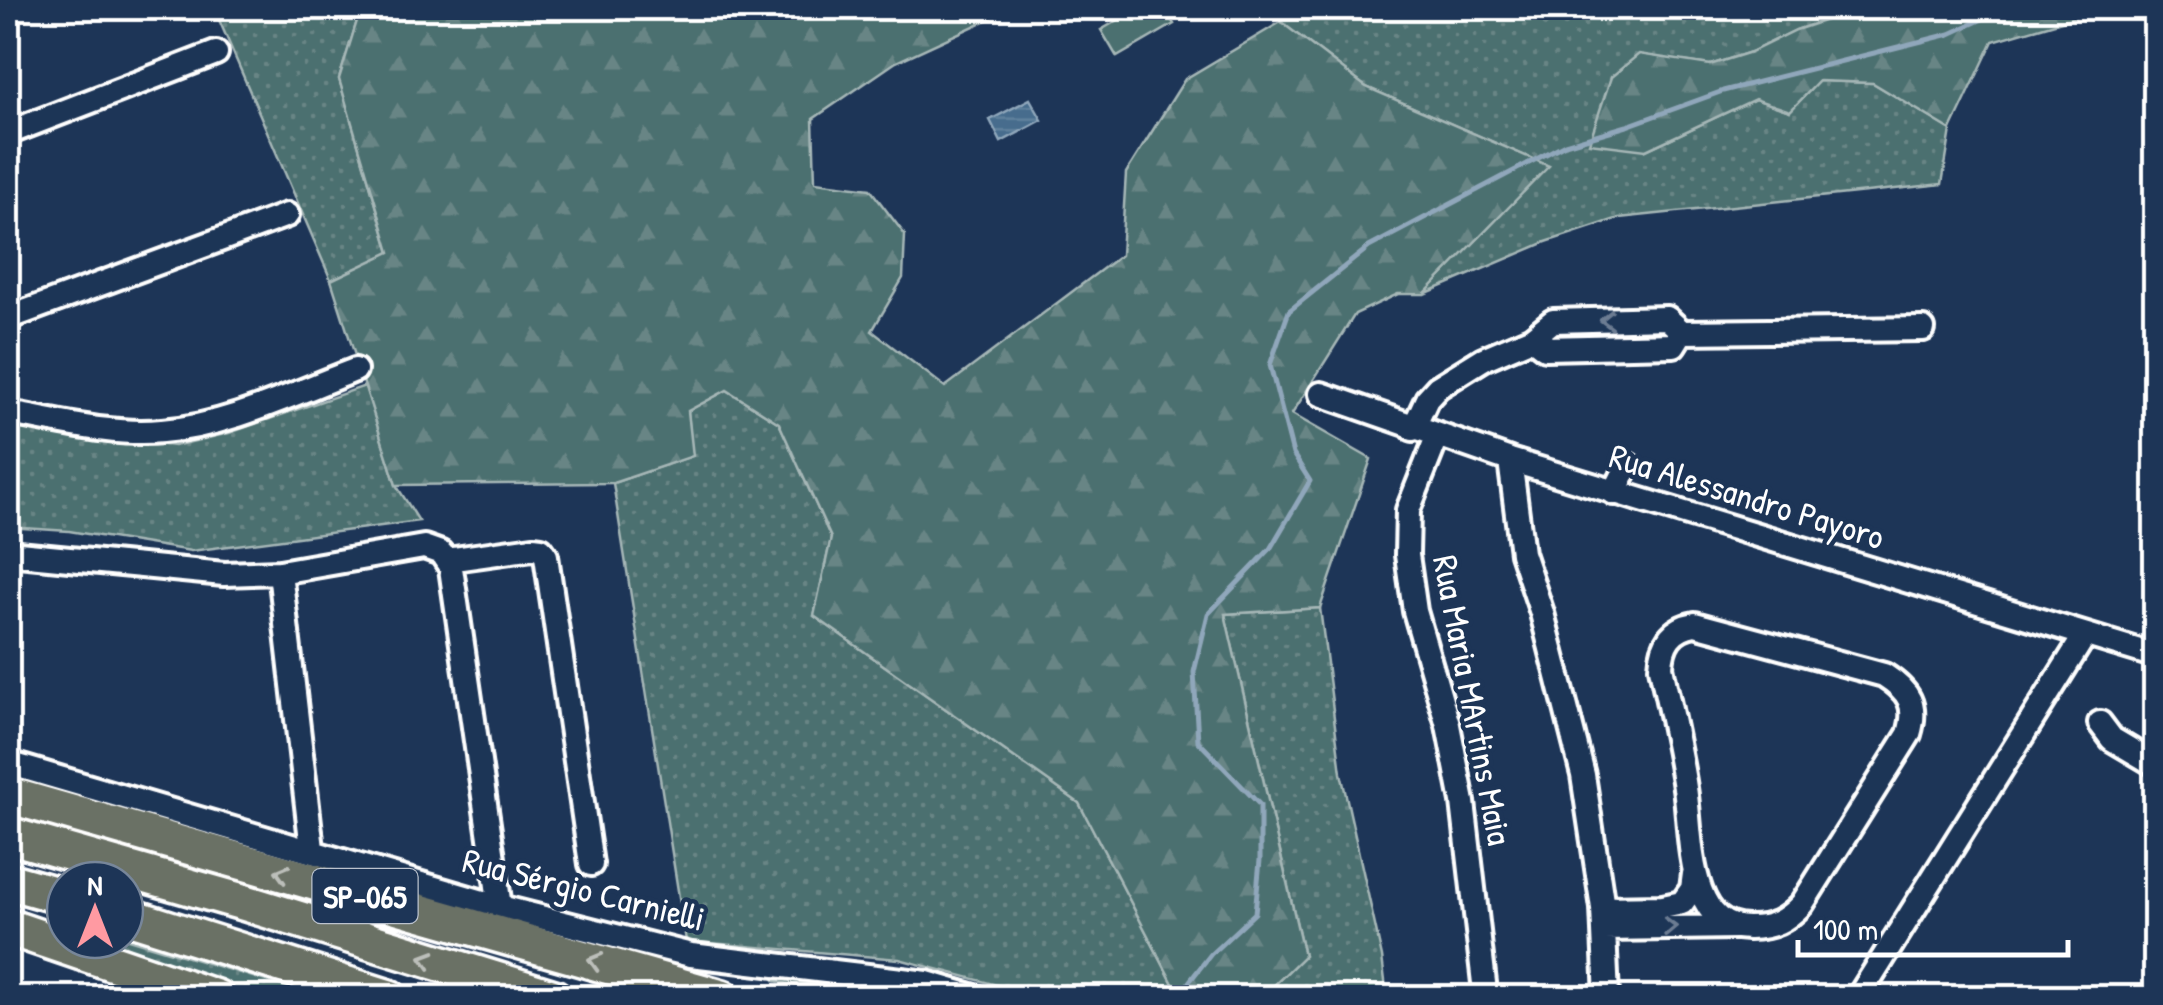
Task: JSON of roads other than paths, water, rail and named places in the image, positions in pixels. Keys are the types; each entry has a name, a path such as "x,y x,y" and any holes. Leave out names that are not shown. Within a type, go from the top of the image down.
{"highway":[{"name":"SP-065","path":"8,795 722,998"},
{"name":"SP-065","path":"8,835 554,998"},
{"path":"8,881 45,892"},
{"name":"SP-065","path":"145,920 390,998"},
{"path":"8,927 216,998"}],"street":[{"path":"8,133 216,53"},
{"path":"8,318 287,215"},
{"path":"1413,429 1427,399 1438,388 1482,360 1532,338 1545,348 1674,345 1682,332 1923,329"},
{"path":"8,413 118,430 159,432 200,426 356,370"},
{"name":"Rua Alessandro Payoro","path":"1320,394 1413,429 1614,493 2156,656"},
{"name":"Rua Maria MArtins Maia","path":"1437,436 1408,510 1407,554 1415,612 1448,726 1464,802 1484,982"},
{"path":"1510,460 1522,553 1542,612 1583,775 1604,919 1607,998"},
{"path":"1614,493 1628,464"},
{"path":"8,552 224,574 280,572 424,547 444,556 541,549 546,556 592,864"},
{"path":"444,556 500,907"},
{"path":"280,572 312,850"},
{"path":"1683,626 1707,626 1884,676 1906,692 1913,704 1914,720 1909,734 1802,904 1788,919 1769,926 1735,927 1604,919 1682,903 1692,889 1686,788 1661,667 1662,654 1673,633 1683,626"},
{"path":"1858,998 2085,635"},
{"path":"2100,723 2112,738 2156,765"},
{"name":"Rua Sérgio Carnielli","path":"8,763 500,907 691,955 926,983 978,998"},
{"path":"1694,874 1712,912 1735,927"}],"water":[{"path":"1030,99 1042,120 1001,142 990,120"}],"waterway":[{"path":"1189,982 1211,954 1255,913 1260,805 1198,741 1194,672 1208,614 1270,549 1310,481 1293,454 1270,365 1289,311 1369,247 1565,144 1723,91 1950,34 2006,8"}]}
